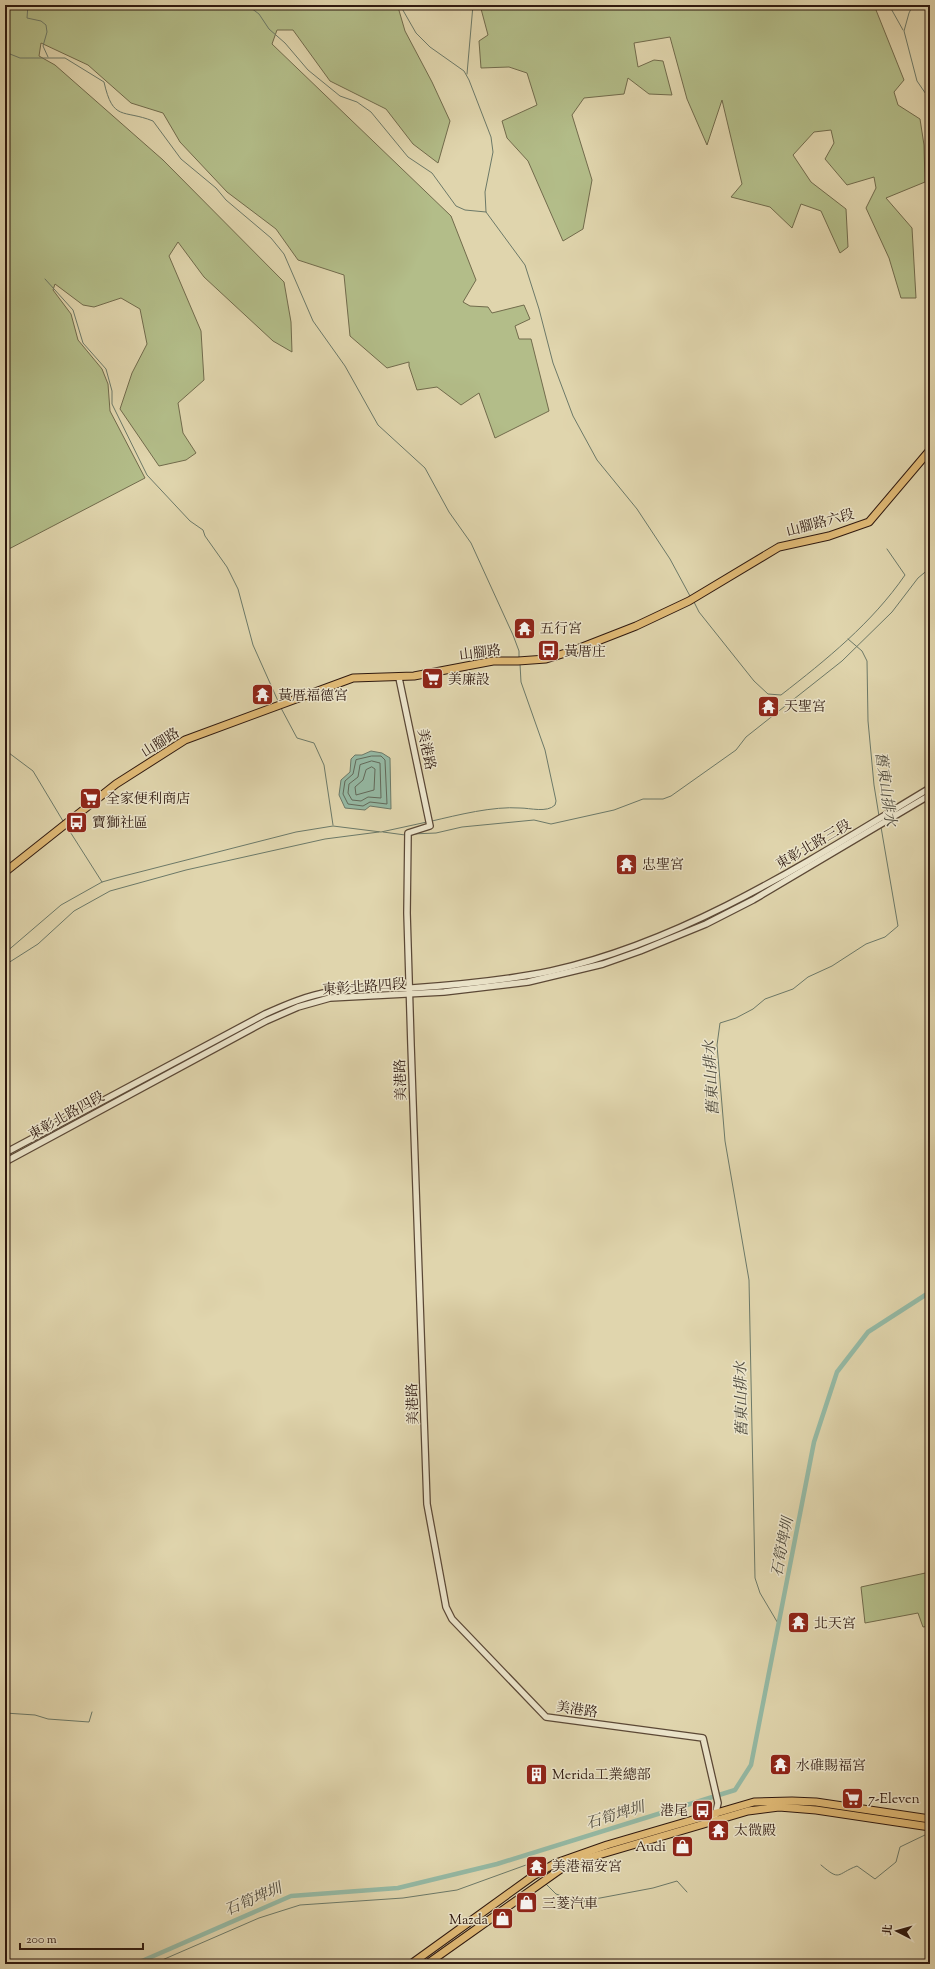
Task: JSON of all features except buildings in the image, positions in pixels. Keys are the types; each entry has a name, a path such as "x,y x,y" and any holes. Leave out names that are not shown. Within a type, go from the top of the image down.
{"main road":[{"name":"山腳路六段","path":"689,601 753,561 779,547 829,536 870,522 930,450"},
{"name":"山腳路","path":"5,872 116,784 185,740 353,678 400,678 492,660 520,661 546,659 572,651 636,626 689,601"},
{"path":"411,1964 533,1876 556,1863 607,1845 754,1802 816,1802 930,1819"},
{"path":"427,1964 568,1864 748,1811 779,1807 816,1810 930,1827"}],"street":[{"name":"美港路","path":"400,678 430,826 408,835 407,913 416,1221 427,1504 446,1607 452,1619 546,1717 703,1738 717,1800 717,1814"},
{"name":"東彰北路三段","path":"706,916 752,893 930,788"},
{"name":"東彰北路三段","path":"706,924 753,900 930,795"},
{"name":"東彰北路四段","path":"5,1153 138,1081 280,1007 329,992 443,986 549,971 602,958 639,945 706,916"},
{"name":"東彰北路四段","path":"5,1162 266,1021 298,1007 330,998 410,995 528,982 566,974 640,951 706,924"},
{"path":"138,1081 142,1087"},
{"path":"708,1824 717,1814"}],"shaded area":[{"path":"5,5 401,5 398,7 405,31 432,82 450,121 438,163 413,144 386,109 330,81 293,30 277,30 272,44 451,216 476,280 463,302 470,306 488,307 492,313 524,305 530,319 515,326 519,339 531,339 549,411 495,438 479,393 461,405 437,387 417,390 409,362 387,368 350,336 344,275 298,260 276,229 227,192 180,142 163,113 131,103 88,65 41,43 39,56 55,65 163,160 284,282 291,322 292,352 273,341 204,277 178,242 169,256 201,331 204,380 178,403 183,433 196,453 186,460 159,466 120,409 132,373 147,344 140,309 121,298 94,307 83,305 55,284 53,290 71,314 78,340 102,369 108,384 110,411 145,478 5,551"},
{"path":"480,5 874,5 904,80 894,92 898,105 920,119 924,145 925,182 886,198 912,228 916,298 901,298 889,258 866,208 876,188 874,177 847,185 825,159 834,143 831,130 814,132 793,155 811,182 846,209 848,247 840,253 821,211 801,204 792,228 770,207 731,197 742,184 722,100 707,145 687,99 670,37 634,43 638,67 654,60 663,61 672,95 649,94 628,78 624,94 584,98 572,115 592,180 583,229 563,241 528,161 507,138 502,121 537,105 527,73 509,67 481,68 479,41 488,35"},
{"path":"930,1572 930,1626 923,1627 918,1613 865,1623 861,1587"}],"water":[{"path":"371,751 382,753 390,758 391,809 370,806 365,810 345,808 339,795 341,780 350,772 351,759 355,755 362,755"}],"waterway":[{"path":"28,5 27,18 41,21 46,25 47,32 43,46 48,57"},
{"path":"247,5 259,14 269,29 285,43 308,70 340,96 357,102 371,112 408,157 432,173 456,206 465,210 486,212"},
{"path":"400,5 416,33 430,47 464,71 469,80 491,137 493,152 485,192 486,212 525,265 539,309 553,363 573,416 597,460 637,509 670,559 690,596"},
{"path":"467,74 473,5"},
{"path":"889,5 903,30"},
{"path":"913,5 904,31 917,81 930,100"},
{"path":"5,52 20,58 65,58 104,82 107,95 116,109 127,114 153,121 181,159 216,188 226,200 271,238 284,254 313,321 345,366 378,425 425,468 449,512 471,543 513,635 519,651 519,657"},
{"path":"45,279 73,310 83,343 106,369 112,391 112,404 147,475 190,521 203,530 205,536 227,567 238,589 253,645 278,701"},
{"path":"694,602 699,612 754,681 768,694 781,695 848,640 892,593 905,575 887,549"},
{"path":"412,834 436,833 462,827 534,820 551,824 614,810 643,799 663,799 671,796 736,750 746,737 842,661 892,612 918,578 930,568"},
{"name":"舊東山排水","path":"848,639 862,651 867,661 868,721 874,785 879,816"},
{"path":"432,821 499,808 548,809 555,805 556,801 545,750 521,682 520,664"},
{"path":"281,708 297,738 314,743 324,765 333,825"},
{"path":"5,750 33,771 63,821"},
{"path":"5,953 61,905 102,882 296,832 333,826 381,832 427,822"},
{"path":"67,827 102,882"},
{"name":"舊東山排水","path":"779,1625 760,1593 755,1578 749,1280 725,1141 717,1045 720,1023 736,1018 753,1009 765,999 793,989 808,977 832,966 866,944 885,937 898,926 881,827"},
{"path":"5,965 38,944 74,911 110,891 186,870 325,839 379,832"},
{"path":"383,832 405,835"},
{"name":"石筍埤圳","path":"130,1964 142,1961 291,1896 398,1888 497,1864 735,1790 751,1765 814,1442 837,1372 868,1332 930,1292"},
{"path":"5,1713 35,1715 48,1719 89,1722 92,1712"},
{"path":"821,1865 836,1875 842,1874 857,1866 875,1879 896,1862 900,1847 930,1834"},
{"path":"153,1964 259,1918 300,1905 403,1898 457,1890 526,1865 533,1872"},
{"path":"546,1884 556,1894 579,1902 653,1888 677,1881 687,1892"}],"place":[{"name":"五行宮","path":"525,628"},
{"name":"黃厝庄","path":"548,651"},
{"name":"美廉設","path":"432,679"},
{"name":"黃厝福德宮","path":"262,695"},
{"name":"天聖宮","path":"769,706"},
{"name":"全家便利商店","path":"90,798"},
{"name":"寶獅社區","path":"77,822"},
{"name":"忠聖宮","path":"626,864"},
{"name":"北天宮","path":"798,1623"},
{"name":"水碓賜福宮","path":"781,1765"},
{"name":"Merida工業總部","path":"536,1774"},
{"name":"7-Eleven","path":"852,1798"},
{"name":"港尾","path":"703,1810"},
{"name":"太微殿","path":"719,1830"},
{"name":"Audi","path":"682,1846"},
{"name":"美港福安宮","path":"537,1866"},
{"name":"三菱汽車","path":"527,1903"},
{"name":"Mazda","path":"503,1919"}]}
